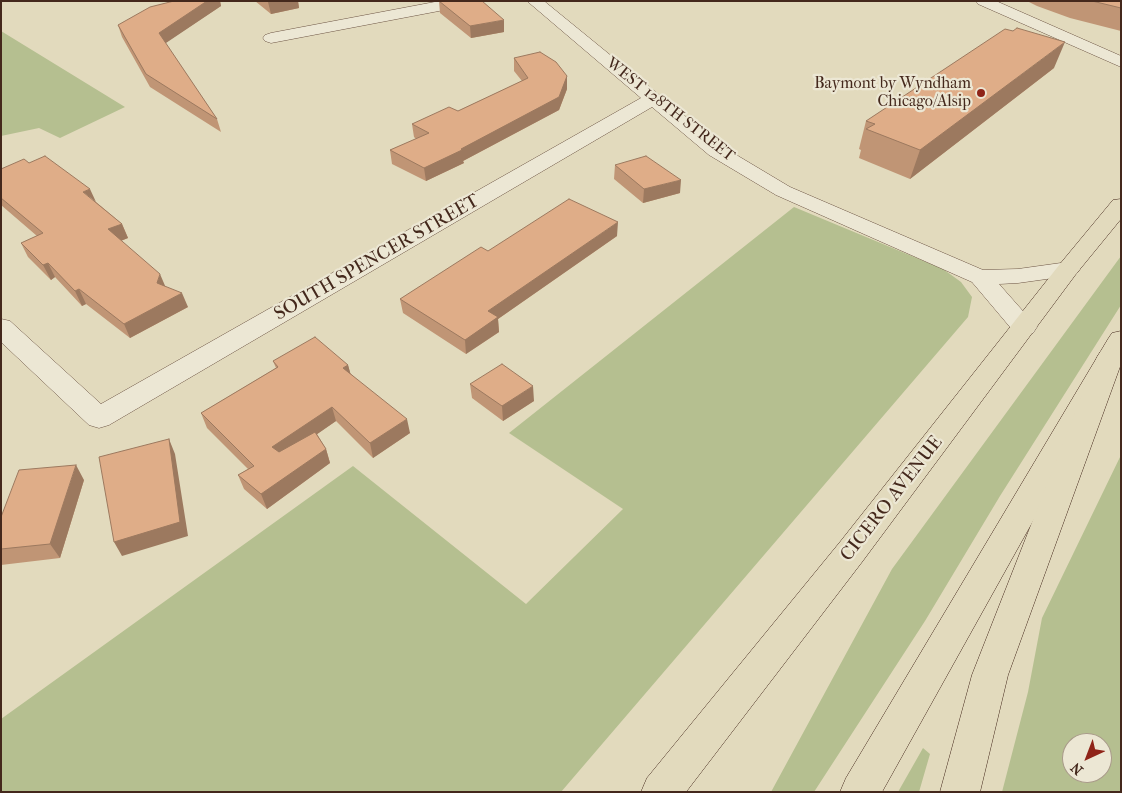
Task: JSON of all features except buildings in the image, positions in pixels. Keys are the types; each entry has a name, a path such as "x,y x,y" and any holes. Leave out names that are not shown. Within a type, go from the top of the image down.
{"main road":[{"name":"CICERO AVENUE","path":"662,792 851,552 1068,269 1121,205"},
{"path":"860,792 1116,348"},
{"path":"960,792 990,675 1116,348"}],"street":[{"path":"271,38 465,1"},
{"name":"WEST 128TH STREET","path":"534,1 716,151 784,191 980,277 1024,327"},
{"path":"983,1 1121,62"},
{"name":"SOUTH SPENCER STREET","path":"1,327 99,418 654,98"},
{"name":"WEST 128TH STREET","path":"980,277 1018,276 1068,269"}],"green space":[{"path":"1,31 125,107 60,138 39,128 1,136"},
{"path":"794,207 943,269 961,282 972,297 968,317 561,792 1,792 1,719 353,466 526,604 623,509 509,433"},
{"path":"1121,256 1121,305 1000,496 925,621 814,792 771,792 892,569"},
{"path":"1121,455 1121,792 1002,792 1028,692 1042,618"},
{"path":"923,748 930,754 919,792 898,792"}],"place":[{"name":"Baymont by Wyndham Chicago/Alsip","path":"981,93"}]}
